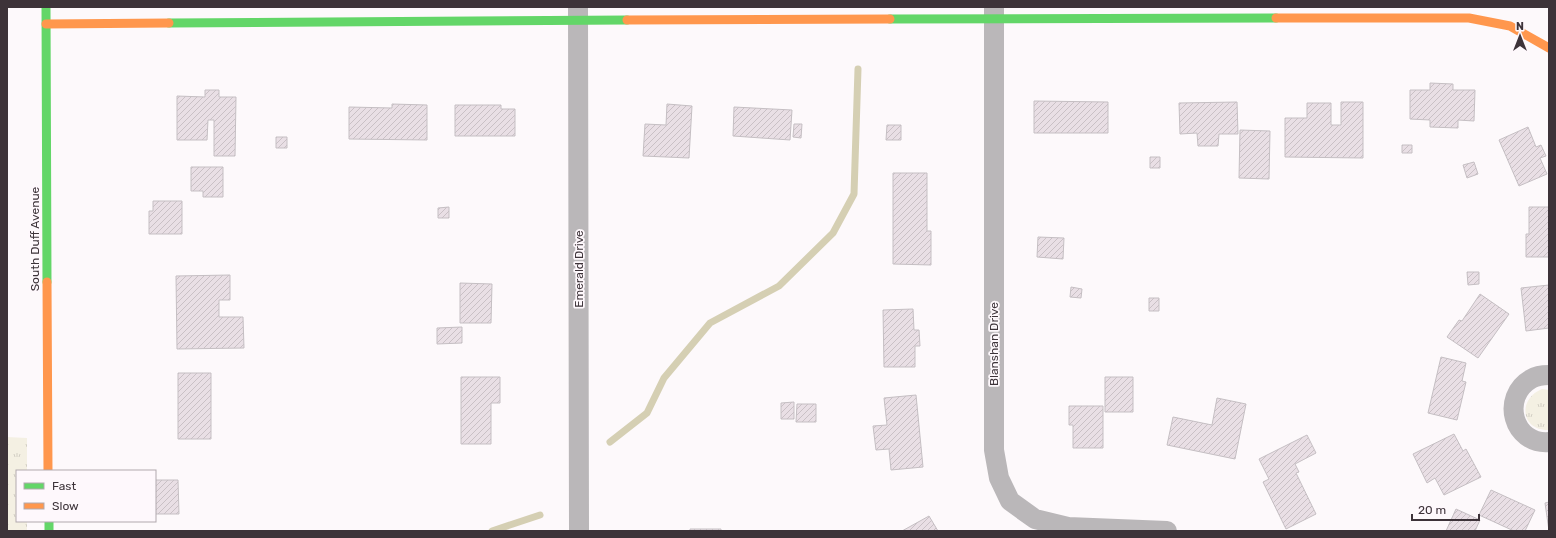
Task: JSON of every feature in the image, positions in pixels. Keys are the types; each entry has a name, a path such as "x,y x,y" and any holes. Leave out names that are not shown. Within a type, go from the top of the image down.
{"street":[{"name":"South Duff Avenue","path":"46,7 48,470"},
{"path":"46,24 578,14 994,14 1469,18 1510,26 1549,48"},
{"name":"Emerald Drive","path":"578,14 580,531"},
{"name":"Blanshan Drive","path":"994,14 994,450 999,478 1010,501 1035,519 1068,527 1166,531"},
{"path":"1549,375 1534,378 1524,383 1517,392 1513,402 1513,414 1517,425 1524,434 1533,440 1549,442"}],"green space":[{"path":"1542,389 1549,390 1549,430 1540,429 1533,425 1528,420 1526,414 1526,407 1529,400 1534,394"},
{"path":"7,437 27,438 27,470 16,470 16,522 27,522 27,531 7,531"}],"building":[{"path":"1430,83 1453,84 1453,90 1475,90 1474,121 1458,120 1458,128 1430,127 1430,120 1410,119 1410,90 1430,90"},
{"path":"205,90 219,90 219,97 236,97 235,156 214,156 214,120 208,120 207,140 177,140 177,96 205,97"},
{"path":"1034,101 1108,102 1108,133 1034,133"},
{"path":"1237,102 1238,134 1219,134 1218,146 1198,146 1197,133 1180,134 1179,103"},
{"path":"1341,102 1363,102 1363,158 1285,157 1285,118 1307,118 1307,103 1331,103 1331,125 1341,125"},
{"path":"392,104 427,105 427,140 349,139 349,107 392,108"},
{"path":"667,104 692,106 689,158 643,156 645,124 666,125"},
{"path":"455,105 501,105 501,109 515,109 515,136 455,136"},
{"path":"734,107 792,110 790,140 733,136"},
{"path":"794,124 802,124 801,138 793,137"},
{"path":"887,125 901,125 901,140 886,140"},
{"path":"1528,127 1536,147 1541,145 1546,156 1540,158 1547,174 1519,186 1499,140"},
{"path":"1240,130 1270,131 1269,179 1239,178"},
{"path":"276,137 287,137 287,148 276,148"},
{"path":"1402,145 1412,145 1412,153 1402,153"},
{"path":"1150,157 1160,157 1160,168 1150,168"},
{"path":"1474,162 1478,174 1467,178 1463,165"},
{"path":"191,167 223,167 223,197 203,197 203,191 191,191"},
{"path":"893,173 927,173 927,231 931,231 931,265 893,264"},
{"path":"153,201 182,201 182,234 149,234 149,211 153,211"},
{"path":"449,207 449,218 438,218 438,208"},
{"path":"1529,207 1549,207 1549,257 1526,257 1526,234 1529,234"},
{"path":"1038,237 1064,238 1063,259 1037,257"},
{"path":"1467,272 1479,272 1479,284 1468,285"},
{"path":"230,275 230,300 219,300 219,317 243,317 244,348 177,349 176,276"},
{"path":"460,283 492,284 491,323 460,323"},
{"path":"1549,285 1549,328 1526,331 1521,288"},
{"path":"1071,287 1082,289 1081,298 1070,297"},
{"path":"1480,294 1509,314 1478,358 1447,337 1459,320 1462,321"},
{"path":"1149,298 1159,298 1159,311 1149,311"},
{"path":"913,309 914,330 919,330 920,346 915,346 915,367 884,367 883,310"},
{"path":"462,327 462,343 437,344 437,328"},
{"path":"1441,357 1466,363 1462,381 1466,382 1457,420 1428,413"},
{"path":"178,373 211,373 211,439 178,439"},
{"path":"461,377 500,377 500,403 491,403 491,444 461,444"},
{"path":"1105,377 1133,377 1133,412 1105,412"},
{"path":"916,395 923,467 891,470 889,449 876,450 873,426 887,425 884,398"},
{"path":"1217,398 1246,404 1235,459 1167,445 1173,417 1212,425"},
{"path":"794,402 794,419 781,419 781,403"},
{"path":"797,404 816,404 816,422 796,422"},
{"path":"1069,406 1103,406 1103,448 1073,448 1073,425 1069,425"},
{"path":"1454,434 1463,451 1466,449 1481,477 1444,495 1435,478 1427,483 1413,454"},
{"path":"1307,435 1316,453 1295,464 1299,472 1296,473 1316,514 1286,529 1263,482 1269,479 1259,459"},
{"path":"156,480 178,480 179,514 156,514"},
{"path":"1491,490 1535,510 1525,531 1514,531 1479,515"},
{"path":"1549,502 1549,531 1545,503"},
{"path":"1456,509 1480,520 1475,531 1446,531"},
{"path":"929,516 938,531 902,531"},
{"path":"690,529 721,529 721,531 690,531"}],"waterway":[{"path":"610,442 647,413 664,378 710,323 779,286 833,233 854,194 858,69"},
{"path":"492,531 540,515"}],"traffic: fast":[{"path":"46,7 47,282"},
{"path":"890,19 1276,18"},
{"path":"169,23 627,20"},
{"path":"49,522 49,531"}],"traffic: slow":[{"path":"1276,18 1469,18 1510,26 1549,48"},
{"path":"627,20 890,19"},
{"path":"46,24 169,23"},
{"path":"47,282 48,470"}]}
